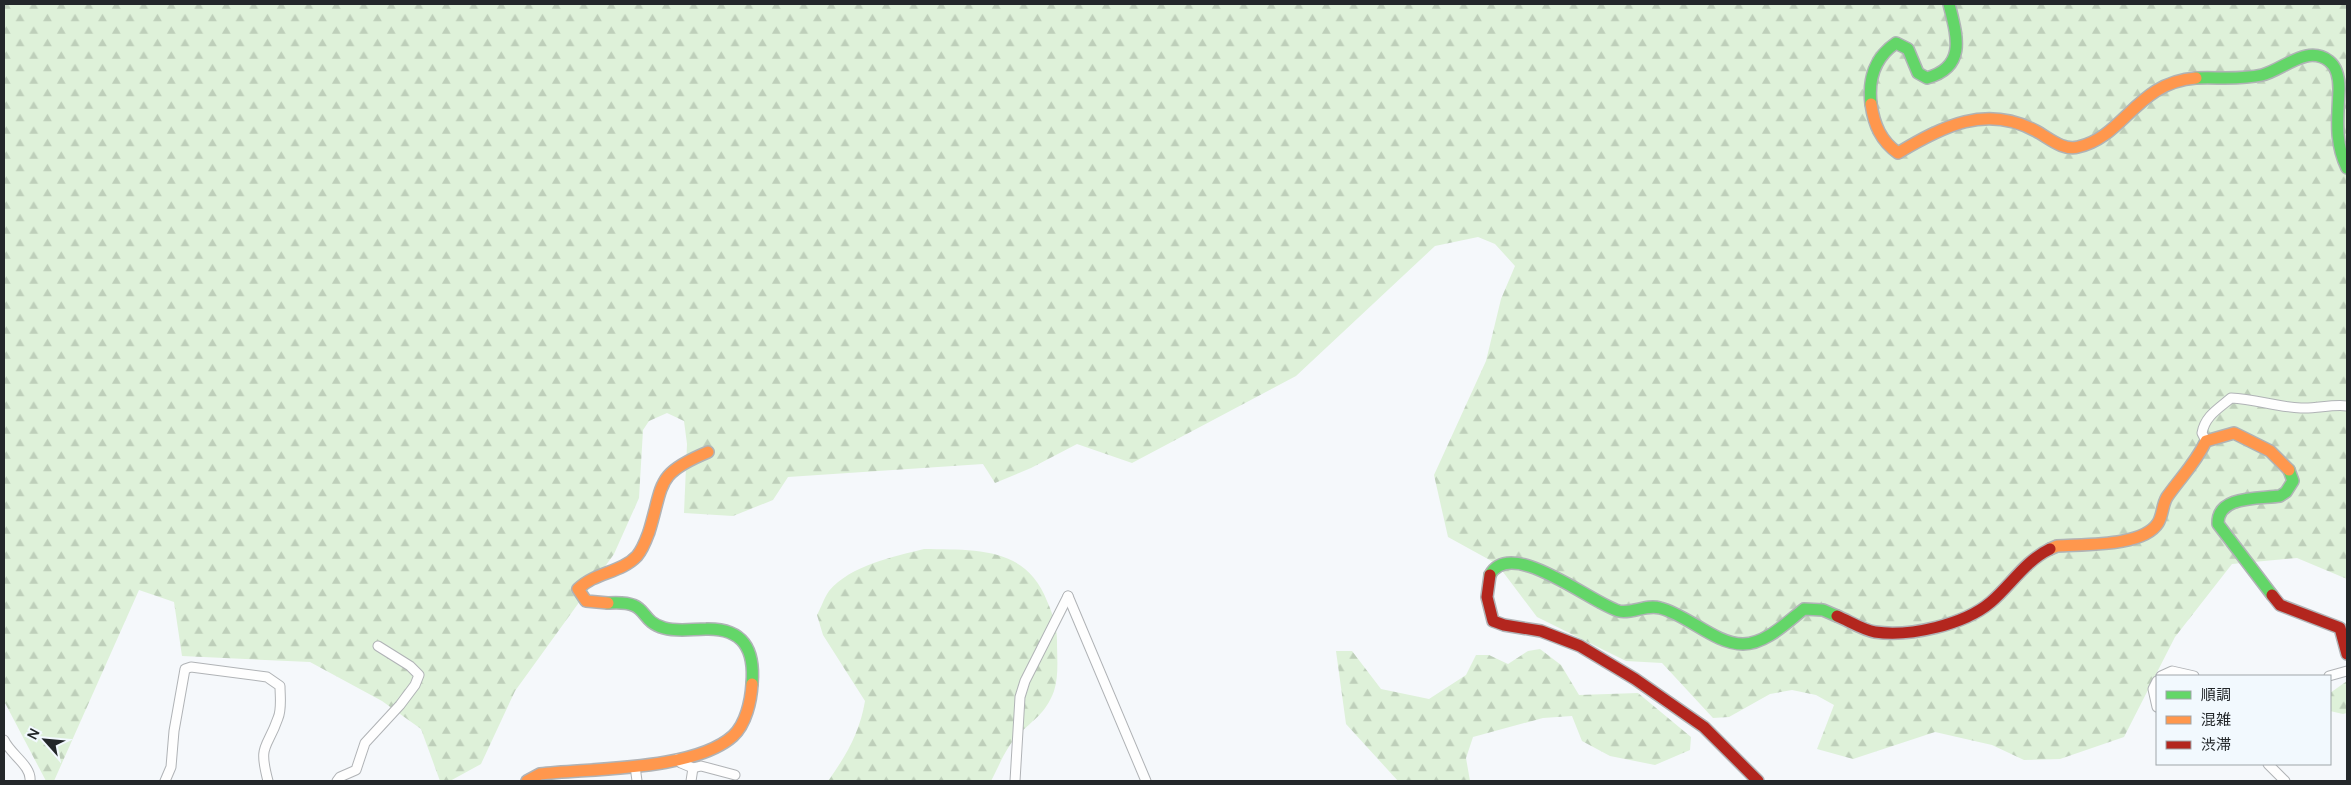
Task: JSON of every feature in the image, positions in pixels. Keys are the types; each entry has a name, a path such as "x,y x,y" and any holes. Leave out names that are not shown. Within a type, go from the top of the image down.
{"street":[{"path":"1949,4 1956,34 1957,48 1951,66 1946,72 1927,78 1918,73 1908,49 1896,43 1888,46 1882,52 1870,82 1870,100 1881,139 1898,153 1923,137 1953,125 1997,119 2016,122 2064,147 2080,148 2097,139 2139,102 2165,85 2191,79 2263,75 2295,58 2318,56 2332,62 2338,70 2341,82 2341,100 2336,127 2338,148 2347,168"},
{"path":"2206,441 2202,434 2208,417 2232,398 2251,399 2280,407 2347,406"},
{"path":"1758,781 1704,727 1635,679 1580,646 1541,631 1504,626 1493,621 1488,610 1486,590 1492,572 1505,564 1520,564 1534,567 1620,611 1651,606 1660,608 1679,615 1728,642 1742,644 1754,643 1771,634 1804,609 1823,610 1873,632 1899,634 1926,630 1972,615 1990,602 2036,556 2057,546 2141,538 2158,523 2166,499 2196,460 2206,441 2234,433 2270,451 2292,473 2293,481 2286,492 2280,496 2230,502 2220,510 2218,524 2280,604 2302,615 2340,628 2347,654"},
{"path":"528,781 537,774 600,771 678,759 723,743 740,726 751,694 754,674 745,641 729,631 715,628 664,628 650,622 640,607 631,603 590,602 580,596 578,589 585,579 623,565 638,555 648,534 658,490 665,475 686,461 708,452"},
{"path":"1015,781 1020,697 1025,681 1068,596 1146,781"},
{"path":"337,781 340,776 356,770 365,743 400,705 419,675 410,666 378,646"},
{"path":"165,781 171,767 174,731 186,669 191,667 267,677 280,686 279,716 263,749 263,763 268,781"},
{"path":"2163,675 2172,671 2190,675"},
{"path":"2331,675 2347,671"},
{"path":"2156,683 2153,689 2156,702"},
{"path":"4,740 8,750 29,771 30,781"},
{"path":"678,759 681,763 693,768 702,766 735,775"},
{"path":"2269,765 2285,781"},
{"path":"635,766 637,781"},
{"path":"691,781 693,768"}],"green space":[{"path":"4,4 2347,4 2347,579 2297,558 2232,564 2175,637 2124,737 2060,759 2024,760 1992,745 1935,732 1853,759 1817,749 1834,705 1816,695 1792,690 1770,694 1729,717 1713,718 1662,663 1626,661 1537,617 1497,564 1448,537 1434,475 1486,361 1501,299 1515,266 1495,244 1478,237 1435,246 1296,376 1132,463 1077,444 1031,468 995,483 983,464 788,477 773,500 733,516 684,513 687,444 684,421 667,413 649,421 643,430 639,498 614,554 515,691 481,764 450,781 440,781 421,729 382,701 310,662 182,656 174,602 139,590 54,781 46,781 4,701"},
{"path":"924,549 980,551 997,555 1012,561 1026,570 1038,583 1053,616 1057,636 1057,679 1051,699 1043,711 1010,745 991,781 828,781 841,762 856,733 865,701 823,635 817,615 829,591 849,575 873,563"},
{"path":"1540,649 1561,665 1579,695 1638,693 1691,737 1690,750 1655,765 1610,756 1582,741 1572,716 1543,718 1473,737 1466,758 1470,781 1398,781 1346,724 1336,651 1352,651 1381,689 1429,699 1466,675 1476,655 1489,655 1508,664 1528,651"},
{"path":"2347,681 2347,713 2331,711 2331,692"}],"traffic: fast":[{"path":"1871,104 1870,95 1874,69 1883,55 1896,43 1908,49 1918,73 1927,78 1940,73 1948,66 1954,58 1956,49 1955,28 1949,4"},
{"path":"2196,78 2254,77 2312,55 2329,61 2334,66 2338,77 2338,139 2347,168"},
{"path":"2272,595 2218,524 2224,508 2232,503 2241,500 2280,496 2286,492 2293,481 2289,470"},
{"path":"1490,575 1500,565 1515,563 1533,567 1619,611 1624,612 1650,607 1660,608 1733,643 1743,644 1760,640 1783,626 1804,609 1823,610 1837,616"},
{"path":"608,603 622,603 638,607 655,625 664,628 719,630 729,632 738,637 749,651 752,684"}],"traffic: slow":[{"path":"1871,104 1879,132 1898,153 1948,127 1982,119 2000,119 2018,123 2062,146 2072,148 2094,141 2108,133 2145,99 2159,89 2176,82 2196,78"},
{"path":"2050,549 2057,546 2112,543 2140,536 2150,531 2160,520 2167,497 2193,464 2206,441 2234,433 2270,451 2289,470"},
{"path":"608,603 586,601 578,589 592,579 631,562 637,556 649,532 664,482 679,467 708,452"},
{"path":"527,781 540,774 613,769 668,762 693,756 716,747 738,731 749,705 752,684"}],"traffic: jam":[{"path":"1837,616 1875,632 1904,633 1936,628 1980,610 1991,602 2033,560 2050,549"},
{"path":"1490,575 1487,597 1493,621 1504,625 1541,631 1580,646 1635,679 1704,727 1758,781"},
{"path":"2272,595 2280,605 2340,628 2347,654"}]}
